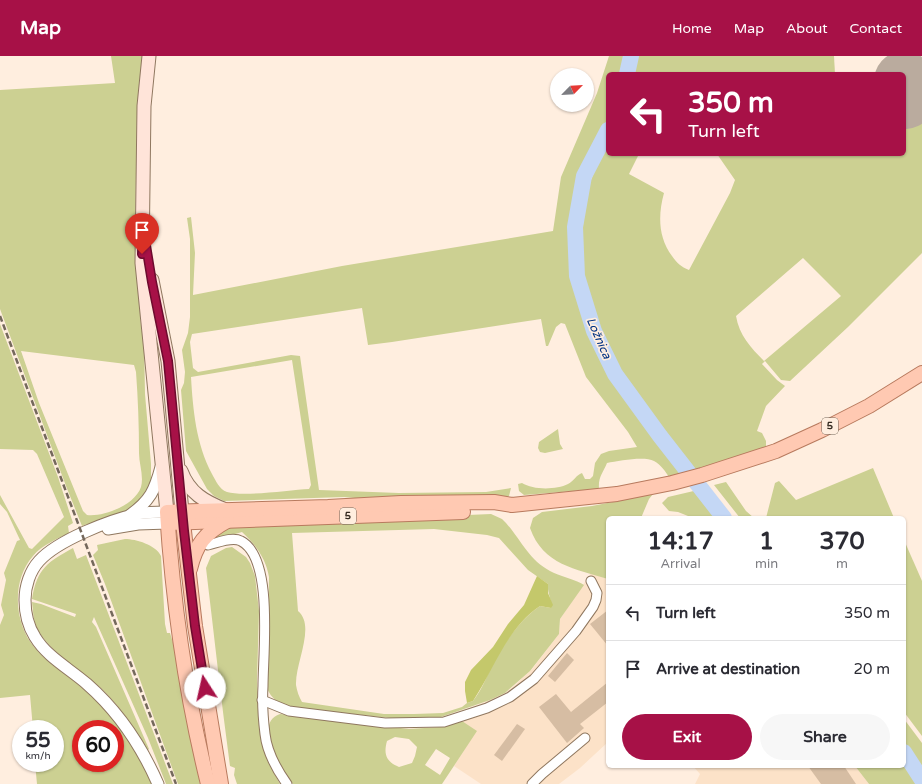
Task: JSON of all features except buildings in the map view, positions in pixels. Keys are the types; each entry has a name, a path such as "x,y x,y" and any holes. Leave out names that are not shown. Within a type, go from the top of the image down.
{"main road":[{"path":"149,56 144,106 142,263 179,628 186,677 208,784"},
{"path":"143,227 152,282 168,361 182,517 195,626 221,784"},
{"name":"5","path":"182,517 496,510 512,505 587,499 672,483 731,466 776,450 822,430 869,406 922,373"},
{"path":"178,461 183,476 194,492 226,515 201,541 193,558 189,575"},
{"path":"168,518 182,517"}],"street":[{"path":"126,517 144,504 149,498 155,486 162,462"},
{"path":"158,784 139,746 121,719 99,694 44,649 35,637 27,621 25,594 28,580 35,566 56,547 126,517 142,514 168,518"},
{"path":"86,533 168,518"},
{"path":"208,545 234,539 239,540 249,548 259,567 265,606 262,700 265,736 279,773 287,784"},
{"path":"262,700 289,711 385,723 444,722 487,708 510,697 534,679 576,630 593,607 596,600 597,593 591,581"},
{"path":"532,784 585,738"}],"shaded area":[{"path":"591,573 606,578 606,744 580,768 559,784 481,784 454,766 476,731 462,721 460,712 505,693 515,685 532,669 559,634 560,619"},
{"path":"695,768 857,768 869,784 695,784 700,774"}],"green space":[{"path":"111,56 143,56 137,113 135,235 141,326 144,341 145,394 151,464 151,486 147,494 131,510 88,527 87,524 82,526 0,309 0,90 115,83","holes":["21,351 134,365 136,372 139,423 139,457 142,479 141,487 138,493 126,504 110,512 87,515 83,511 39,403"]},
{"path":"609,56 628,56 624,72 606,72 606,125 586,166 577,195 573,222 573,266 576,288 588,331 607,370 634,410 684,475 669,477 659,464 654,461 644,459 625,460 607,463 600,478 599,489 524,495 519,491 518,484 522,483 538,488 563,486 582,473 585,479 590,479 593,476 595,463 601,454 609,451 637,447 628,432 586,377 565,324 561,323 556,327 548,346 546,346 541,319 368,345 362,308 192,334 190,342 193,368 198,372 291,355 300,356 319,490 399,493 486,492 511,488 509,496 505,498 377,500 344,497 224,501 214,496 207,489 186,451 181,390 184,383 185,372 182,350 188,333 190,317 190,239 187,218 191,217 195,253 193,295 342,266 553,231 561,177 589,112 594,112 594,100","holes":["292,360 311,485 309,489 255,494 227,492 216,482 202,451 196,427 191,377"]},
{"path":"637,56 834,56 835,72 634,72"},
{"path":"922,101 922,253 848,327 790,381 781,380 765,361 762,364 785,386 766,406 757,431 762,433 766,441 766,448 694,472 632,393 600,338 590,308 583,276 582,240 586,202 591,180 606,145 606,156 638,156 629,174 664,193 660,226 664,241 667,249 676,261 681,266 689,270 730,193 735,180 718,156 906,156 906,102","holes":["803,258 841,296 764,361 746,341 736,316"]},
{"path":"0,324 58,477 73,523 68,526 69,533 37,552 26,566 18,590 19,615 28,638 35,648 52,665 87,692 114,720 72,720 72,772 124,772 124,733 134,748 152,784 37,784 36,772 64,772 64,720 32,720 30,695 0,698 0,625 4,615 1,605 6,580 4,573 17,541 20,540 7,512 0,504 0,495 29,548 32,549 64,517 37,454 33,450 0,449"},
{"path":"558,429 560,444 563,449 545,453 540,452 538,448 539,442"},
{"path":"873,468 893,516 767,516 775,483 779,481 796,500"},
{"path":"726,482 746,511 752,516 738,516 714,485"},
{"path":"698,490 718,516 688,516 678,512 669,511 662,503 668,497"},
{"path":"653,494 649,499 642,516 606,516 606,578 562,564 552,558 543,550 530,528 533,518 542,512 592,506"},
{"path":"491,514 502,519 506,523 536,561 554,573 584,585 560,619 559,634 530,671 505,693 490,700 438,718 399,719 289,707 276,700 267,688 269,577 263,558 252,542 242,532 215,540 211,538 224,530 237,525","holes":["434,529 487,535 499,538 528,570 548,584 551,608 540,606 515,629 496,658 483,686 473,701 462,707 443,713 414,714 384,714 302,702 296,685 305,635 305,626 303,618 298,611 292,533"]},
{"path":"125,539 145,543 155,549 161,556 165,624 167,633 170,633 175,649 200,784 178,784 93,555 98,550 97,545"},
{"path":"906,545 922,581 922,736 906,715"},
{"path":"232,547 246,557 255,576 259,611 257,680 259,726 262,744 267,760 280,784 237,784 234,775 235,768 230,766 206,568 211,556 226,548"},
{"path":"73,548 77,559 86,555 173,784 166,784 148,738 94,617 92,622 96,627 149,749 148,750 127,718 109,696 54,650 39,632 35,623 32,602 75,617 76,614 32,599 37,580 45,567 50,562"},
{"path":"537,576 548,584 548,593 553,605 551,608 540,606 528,615 518,626 509,638 481,689 473,701 467,703 465,682 471,670 493,647 508,624 524,605"},
{"path":"280,714 409,729 440,727 462,721 477,731 442,784 293,784 282,769 272,748 269,737 269,727 272,719","holes":["395,737 409,739 417,747 412,763 399,767 392,763 387,757 387,741","436,749 450,758 440,775 425,765"]},
{"path":"906,722 922,743 922,774 906,750"},
{"path":"906,763 919,784 869,784 857,768 906,768"}],"waterway":[{"name":"Ložnica","path":"627,72 631,56"},
{"name":"Ložnica","path":"606,134 584,176 575,227 577,276 594,331 615,374 660,436 722,516"},
{"name":"Ložnica","path":"906,755 922,780"}],"railway":[{"path":"0,316 176,784"}],"route":[{"path":"142,254 143,227 152,282 168,361 184,531 195,626 205,688"}]}
